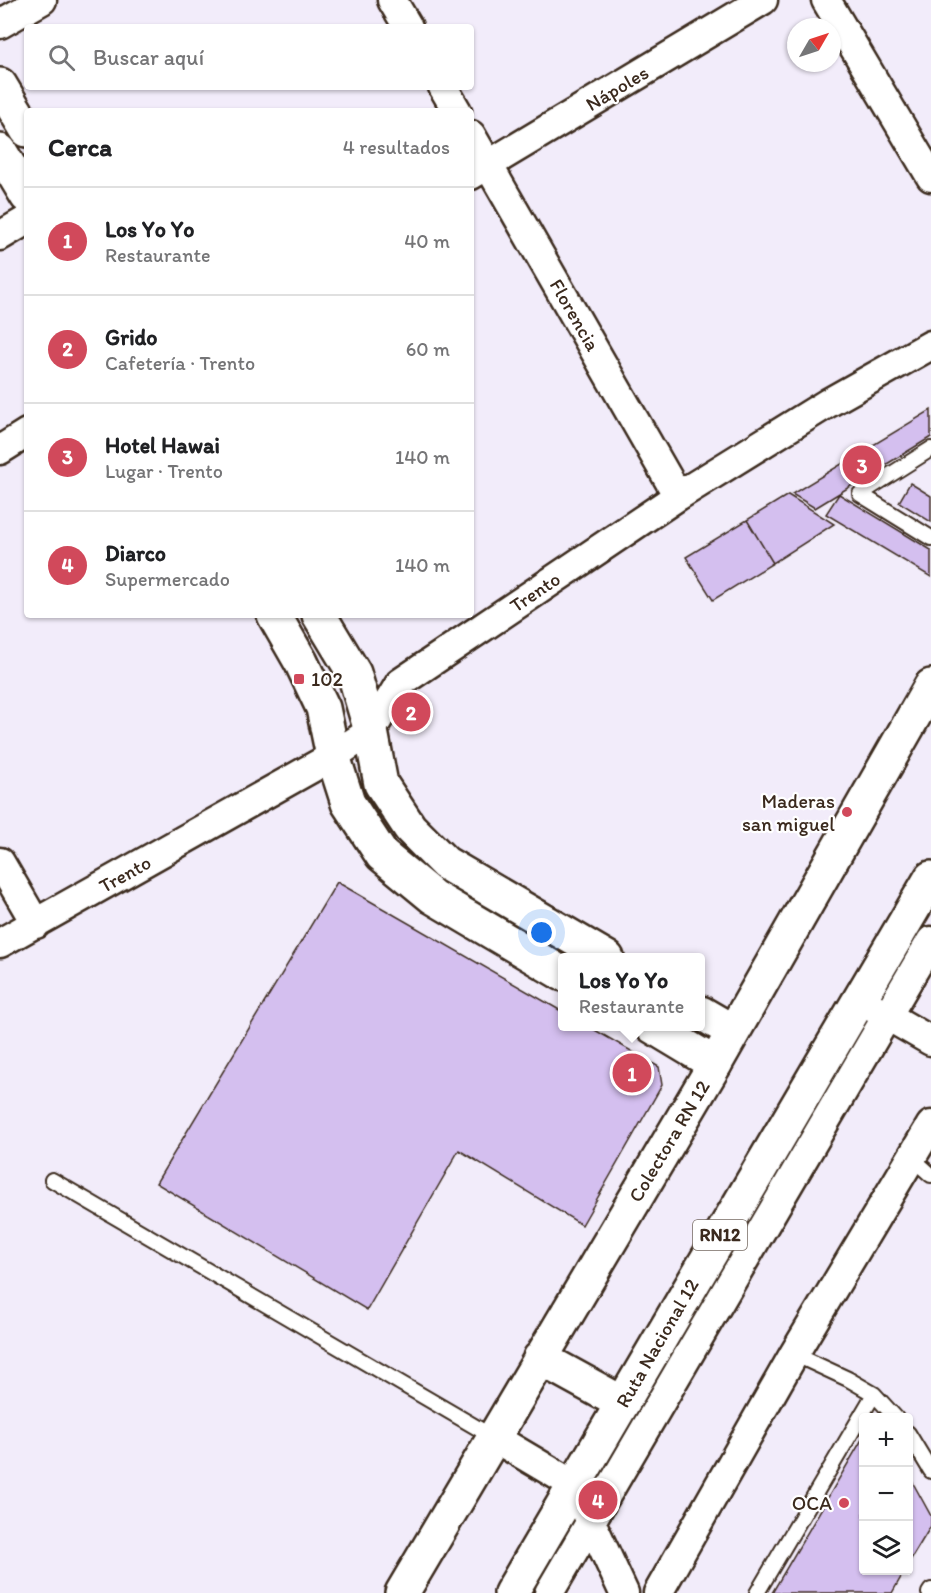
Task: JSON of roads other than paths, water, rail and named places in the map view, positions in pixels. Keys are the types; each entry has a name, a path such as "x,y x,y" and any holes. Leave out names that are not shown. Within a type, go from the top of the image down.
{"main road":[{"path":"0,85 24,125"},
{"path":"0,151 24,191"},
{"path":"276,618 301,662 323,708 333,756 348,803 382,855 433,897 558,971"},
{"path":"321,618 354,673 371,732 381,784 410,828 446,863 600,953"},
{"name":"Colectora RN 12","path":"402,1593 715,1064 931,686"},
{"name":"Ruta Nacional 12","path":"511,1593 931,878"},
{"path":"705,1015 732,1031"},
{"path":"660,1031 715,1064"},
{"path":"540,1358 622,1403"}],"street":[{"path":"0,24 42,0"},
{"path":"392,0 406,24"},
{"name":"Nápoles","path":"480,170 763,0"},
{"path":"826,0 931,177"},
{"path":"445,90 455,108"},
{"name":"Florencia","path":"474,147 480,170 678,496"},
{"path":"0,236 24,222"},
{"name":"Trento","path":"0,944 333,756 371,732 400,683 678,496 828,403 931,345"},
{"path":"0,450 24,435"},
{"path":"0,862 36,924"},
{"path":"549,1593 931,941"},
{"path":"860,1000 931,1041"},
{"path":"658,1593 794,1354 921,1166 931,1125"},
{"path":"493,1437 574,1485 624,1593"}],"lane":[{"path":"931,448 860,495 931,538"},
{"path":"52,1180 493,1437"},
{"path":"794,1354 874,1394 891,1413"},
{"path":"757,1593 874,1394"},
{"path":"913,1440 931,1471"}],"place":[{"name":"Hotel Hawai","path":"862,465"},
{"name":"102","path":"299,679"},
{"name":"Grido","path":"411,712"},
{"name":"Maderas san miguel","path":"847,812"},
{"name":"Los Yo Yo","path":"632,1073"},
{"name":"Diarco","path":"598,1500"},
{"name":"OCA","path":"844,1503"}]}
